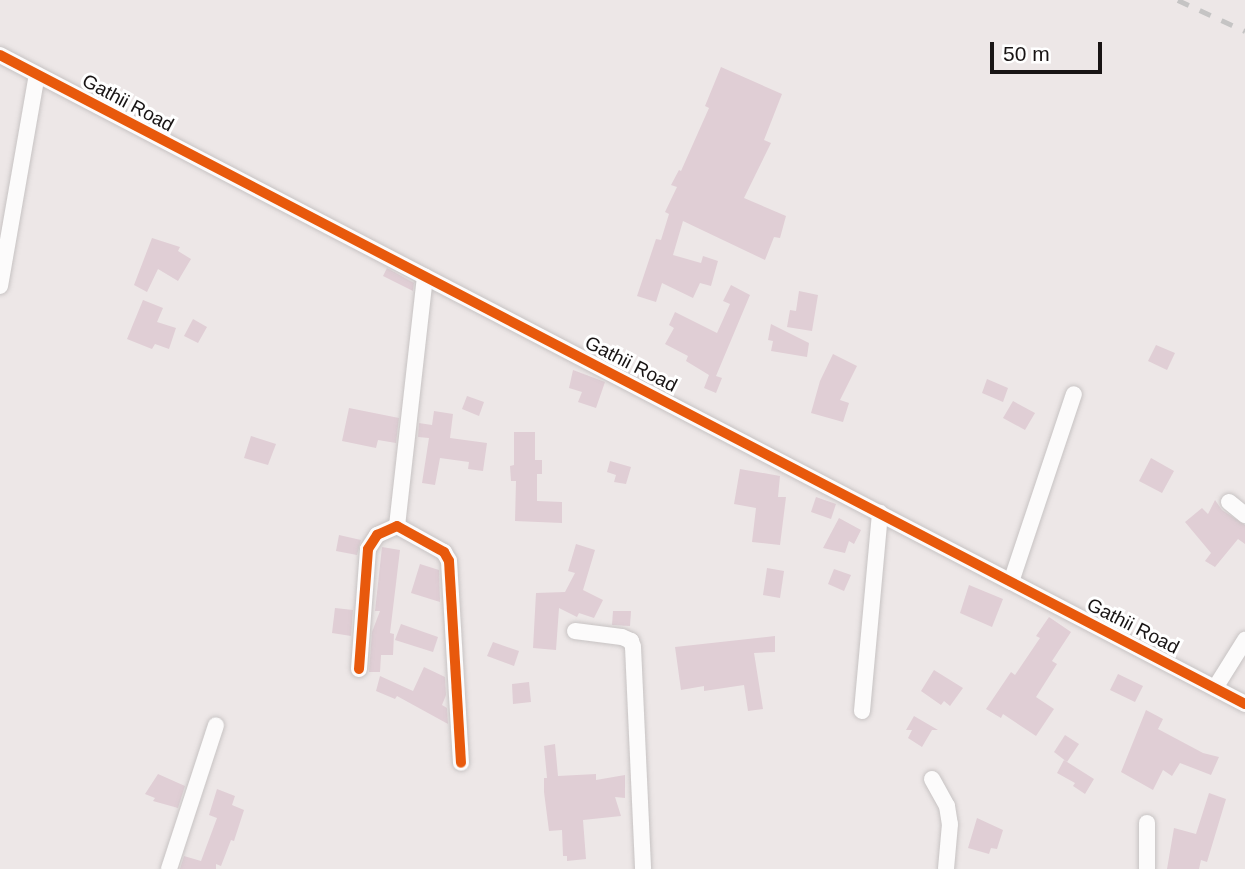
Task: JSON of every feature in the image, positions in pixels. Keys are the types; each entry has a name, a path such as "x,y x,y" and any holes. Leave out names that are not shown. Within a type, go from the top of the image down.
{"street":[{"name":"Gathii Road","path":"0,55 1245,704"},
{"path":"0,286 37,75"},
{"path":"397,526 425,277"},
{"path":"1010,582 1074,394"},
{"path":"1229,502 1245,515"},
{"path":"862,711 880,513"},
{"path":"359,669 368,549 377,535 397,526"},
{"path":"397,526 444,552 449,561 461,763"},
{"path":"575,631 622,637 631,641 633,647 643,869"},
{"path":"1215,688 1245,640"},
{"path":"169,869 216,725"},
{"path":"932,779 947,806 950,824 946,869"},
{"path":"1147,823 1147,869"}],"building":[{"path":"721,67 782,94 764,140 771,143 744,198 786,216 780,238 774,237 765,260 683,221 673,255 701,263 703,256 718,261 711,286 700,283 693,298 662,283 656,302 637,296 656,239 661,240 669,214 665,212 677,187 671,185 679,170 681,171 709,108 705,106"},
{"path":"152,238 180,247 178,251 191,259 178,281 158,269 147,292 134,285"},
{"path":"387,268 414,283 413,291 383,276"},
{"path":"731,285 750,295 716,376 722,378 716,393 704,388 709,375 686,361 688,356 665,344 674,328 669,325 675,312 717,333 730,304 723,301"},
{"path":"799,291 818,295 812,331 787,327 790,310 796,311"},
{"path":"143,300 163,308 157,322 176,328 169,349 155,344 152,349 127,339"},
{"path":"193,319 207,327 198,343 184,336"},
{"path":"771,324 809,343 807,357 771,351 773,341 768,340"},
{"path":"1156,345 1175,353 1167,370 1148,361"},
{"path":"833,354 857,366 840,400 849,403 843,422 811,413 820,381"},
{"path":"573,370 605,382 596,408 578,402 582,392 569,388"},
{"path":"987,379 1008,388 1003,402 982,393"},
{"path":"467,396 484,402 479,416 462,409"},
{"path":"1013,401 1035,413 1025,430 1003,418"},
{"path":"349,408 399,418 396,443 378,440 376,448 342,441"},
{"path":"434,411 453,414 450,438 487,443 483,471 468,469 469,462 440,458 435,485 422,483 429,438 418,437 419,423 432,425"},
{"path":"514,432 535,432 535,460 542,460 542,474 537,474 537,501 562,502 562,523 515,521 516,481 511,481 510,466 514,465"},
{"path":"251,436 276,444 268,465 244,458"},
{"path":"1151,458 1174,471 1162,493 1139,481"},
{"path":"610,461 631,467 626,484 614,482 616,475 607,472"},
{"path":"740,469 780,476 778,497 786,497 780,545 752,542 756,508 734,504"},
{"path":"816,497 836,504 831,519 811,512"},
{"path":"1215,500 1222,510 1245,525 1245,544 1238,539 1215,567 1205,561 1211,553 1185,522 1202,508 1208,514"},
{"path":"839,518 861,530 854,544 849,541 845,553 823,548"},
{"path":"339,535 361,540 357,555 336,551"},
{"path":"576,544 595,550 583,590 603,600 594,618 579,613 577,617 559,608 556,650 533,648 536,593 565,592 575,573 568,571"},
{"path":"382,547 400,550 390,633 394,634 393,655 381,655 380,672 369,672 372,632 380,611 375,611"},
{"path":"420,564 439,570 440,602 411,593"},
{"path":"767,568 784,571 780,598 763,595"},
{"path":"834,569 851,575 844,591 828,584"},
{"path":"969,585 1003,599 992,627 960,613"},
{"path":"335,608 353,610 351,636 332,633"},
{"path":"613,611 631,611 630,626 612,625"},
{"path":"1049,617 1071,632 1052,661 1057,664 1036,697 1054,709 1036,736 1003,714 1001,718 986,709 1011,672 1015,675 1040,638 1036,636"},
{"path":"401,624 438,637 433,652 395,640"},
{"path":"775,636 775,652 754,653 763,709 748,711 744,685 704,691 704,686 681,690 675,647"},
{"path":"493,642 519,651 514,666 487,656"},
{"path":"424,667 445,677 446,695 442,705 447,708 448,724 397,696 395,699 376,691 380,676 413,691"},
{"path":"934,670 963,688 950,706 944,701 941,705 921,691"},
{"path":"1118,674 1143,686 1135,702 1110,690"},
{"path":"529,682 531,702 513,704 512,684"},
{"path":"1146,710 1163,719 1158,729 1203,753 1219,757 1211,775 1180,763 1172,776 1163,770 1153,790 1121,772"},
{"path":"914,716 938,730 932,730 922,747 908,738 912,730 906,730"},
{"path":"1065,735 1079,744 1067,762 1054,752"},
{"path":"555,744 558,776 596,774 596,780 625,775 625,798 615,797 621,816 583,820 586,859 567,861 567,856 563,856 562,830 549,831 544,792 544,778 547,778 544,746"},
{"path":"1064,760 1094,779 1085,794 1073,786 1075,783 1057,773"},
{"path":"158,774 185,786 178,808 153,801 155,798 145,794"},
{"path":"217,789 235,796 232,805 244,810 234,841 231,840 221,866 216,864 216,869 180,869 184,856 201,861 217,818 209,815"},
{"path":"1209,793 1226,799 1207,862 1201,860 1199,869 1167,869 1174,828 1196,834"},
{"path":"977,818 1003,830 997,849 991,848 989,854 968,848"}],"railway":[{"path":"1178,0 1245,31"}],"cycle path":[{"path":"0,55 1245,704"},
{"path":"359,669 368,549 377,535 397,526 444,552 449,561 461,763"}]}
